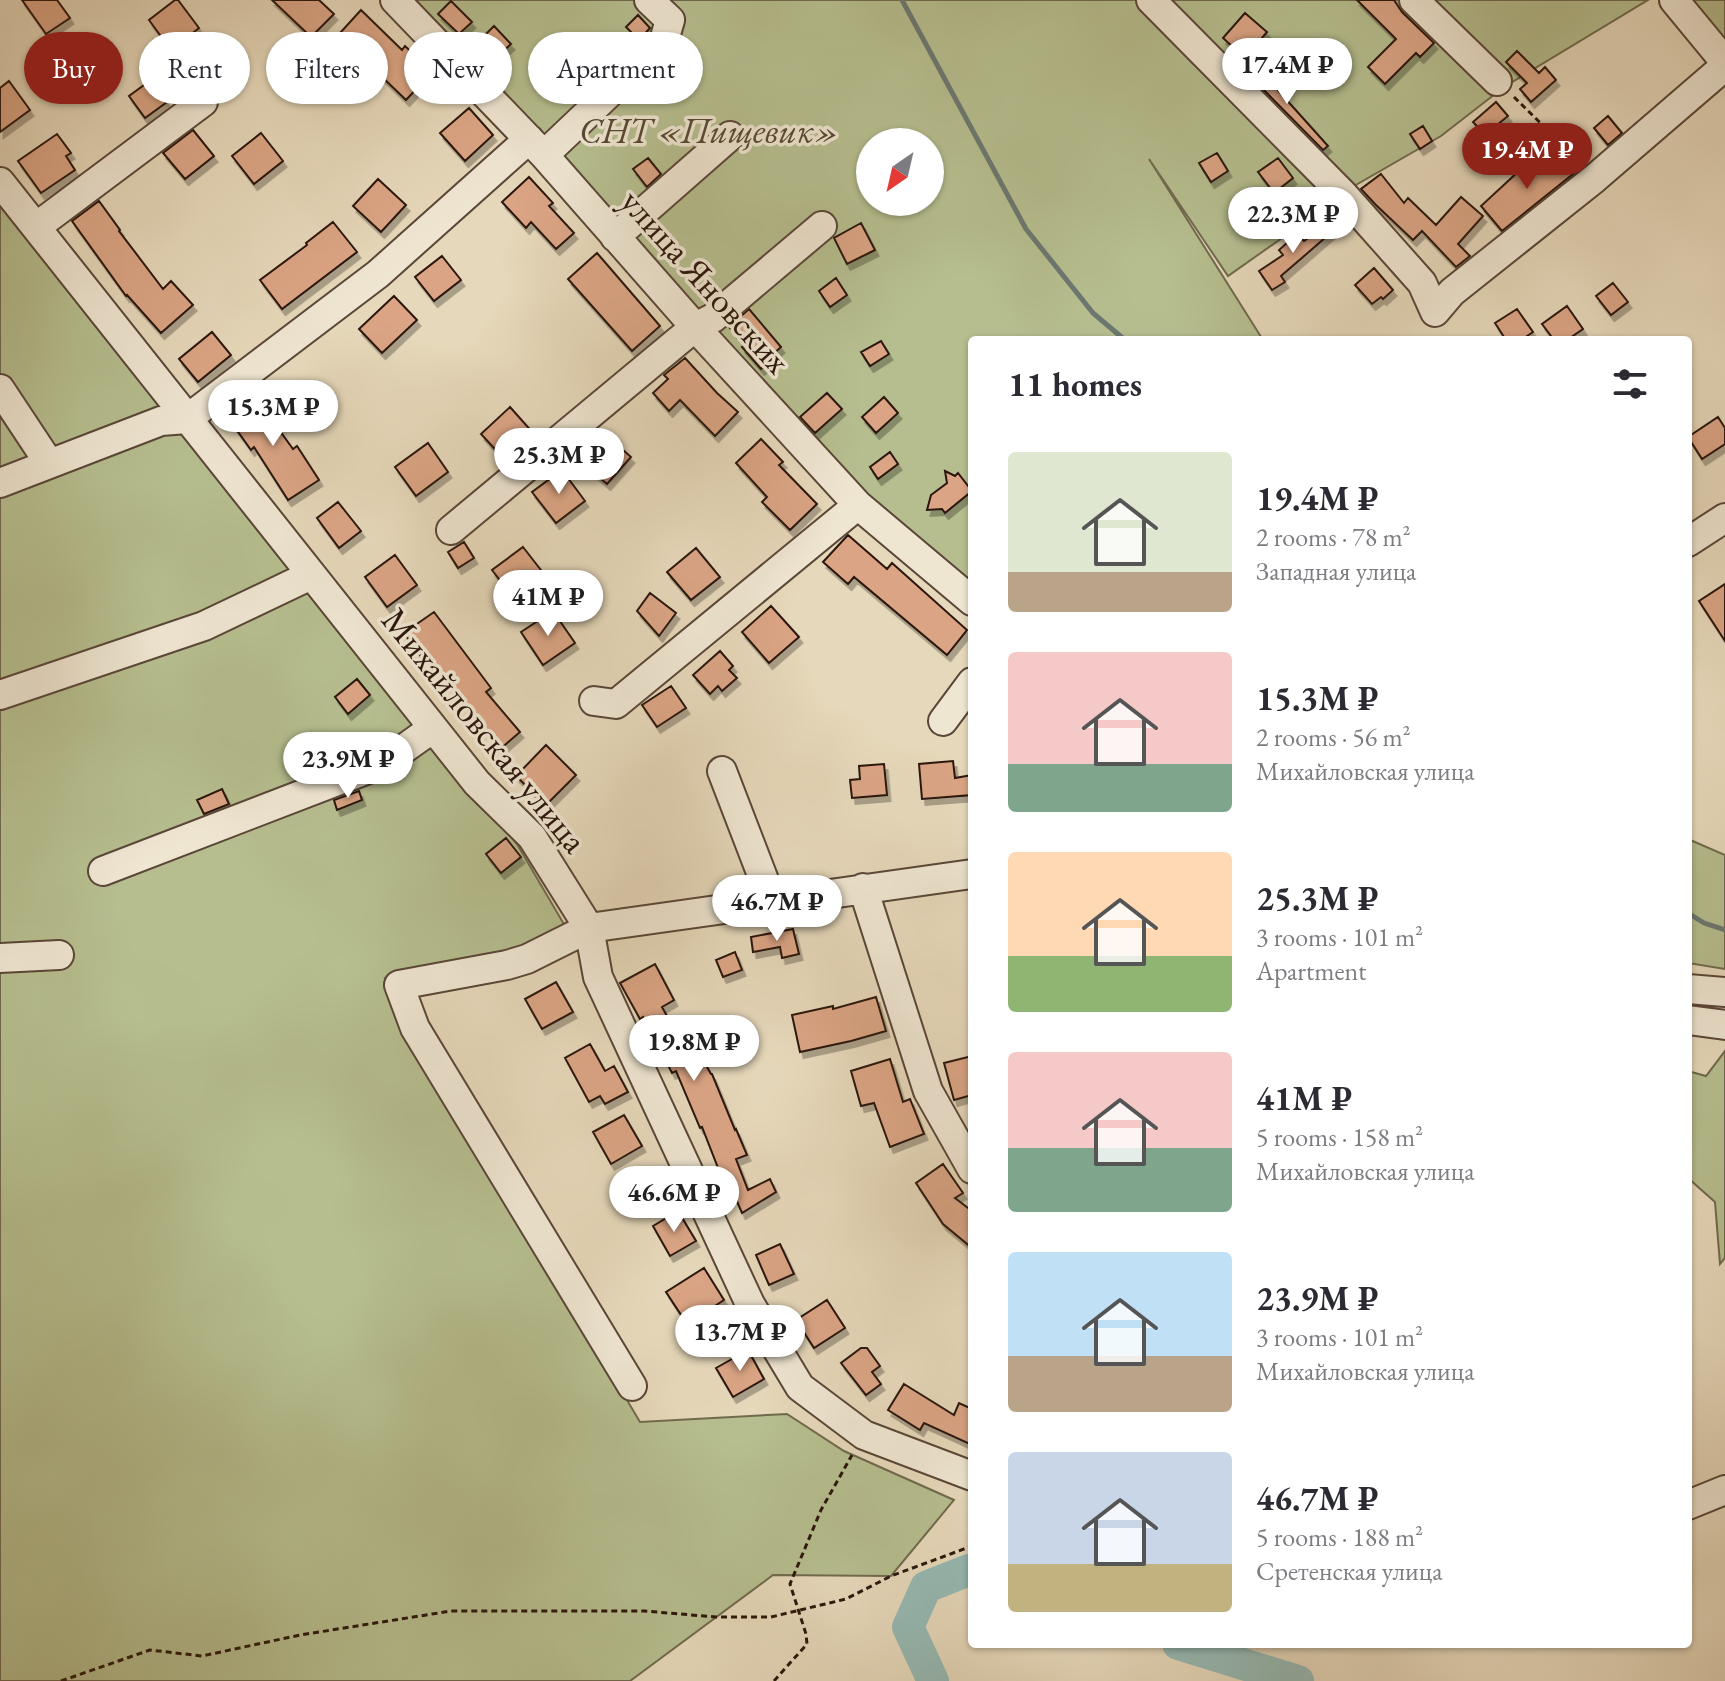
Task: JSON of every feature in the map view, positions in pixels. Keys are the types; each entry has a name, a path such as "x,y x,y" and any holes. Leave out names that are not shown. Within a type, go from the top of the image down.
{"street":[{"name":"улица Яновских","path":"395,0 536,147 858,505 968,598"},
{"path":"0,483 161,421 187,419 378,274 664,41 670,20 649,0"},
{"path":"1151,0 1342,193 1422,283 1435,312 1452,292 1594,179 1725,66 1674,0"},
{"path":"1414,0 1497,81"},
{"path":"36,227 200,104"},
{"path":"615,237 730,136"},
{"name":"Михайловская улица","path":"0,182 477,783 532,837 589,928 598,977 750,1304 800,1387 864,1435 968,1474"},
{"path":"451,530 822,226"},
{"path":"0,389 49,463"},
{"path":"594,701 616,704 858,505"},
{"path":"1692,539 1725,518"},
{"path":"0,695 204,626 311,575"},
{"path":"943,721 968,687"},
{"path":"103,871 384,763 433,728"},
{"path":"722,771 772,901"},
{"path":"632,1386 415,1028 399,985 517,962 589,928 968,875"},
{"path":"863,888 928,1091 968,1162"},
{"path":"0,958 59,955"},
{"path":"1692,989 1725,992"},
{"path":"1692,1021 1725,1025"},
{"path":"1692,1503 1725,1490"}],"path":[{"path":"1497,81 1594,179"},
{"path":"774,1681 807,1644 790,1584 821,1510 864,1435"},
{"path":"61,1681 150,1650 202,1656 300,1635 451,1611 644,1611 716,1617 771,1617 846,1599 891,1576 968,1547"}],"green space":[{"name":"СНТ «Пищевик»","path":"411,0 1648,0 1504,87 1441,136 1342,193 1228,276 1149,159 1260,336 968,336 968,584 852,487 505,104 512,104 512,32 440,32"},
{"path":"1679,0 1725,0 1725,50"},
{"path":"0,206 517,844 565,926 510,953 385,978 440,1085 640,1422 787,1414 844,1451 954,1500 891,1576 773,1575 630,1681 0,1681"},
{"path":"1692,841 1725,855 1725,969 1692,964"},
{"path":"1725,1051 1725,1258 1720,1264 1715,1202 1692,1182 1692,1072 1706,1076"}],"building":[{"path":"22,0 57,0 70,18 45,32"},
{"path":"178,0 199,28 194,32 158,32 149,20"},
{"path":"272,0 319,0 334,14 316,32 306,32"},
{"path":"1357,0 1394,0 1434,43 1420,57 1416,53 1385,84 1368,67 1396,39"},
{"path":"451,1 472,22 457,32 438,14"},
{"path":"361,10 384,32 341,32"},
{"path":"1245,13 1267,32 1245,58 1223,38"},
{"path":"638,15 650,28 646,32 631,32 626,27"},
{"path":"388,36 402,50 404,47 404,98 388,83"},
{"path":"1517,51 1539,73 1545,67 1556,80 1531,102 1520,89 1527,83 1506,62"},
{"path":"1266,70 1279,83 1275,87 1328,146 1323,150 1255,81"},
{"path":"9,81 30,110 0,132 0,88"},
{"path":"139,89 139,104 164,104 145,118 129,96"},
{"path":"1496,102 1508,116 1485,135 1473,122"},
{"path":"469,108 493,135 465,161 440,133"},
{"path":"1608,116 1622,133 1608,145 1594,128"},
{"path":"1423,126 1432,141 1420,149 1410,134"},
{"path":"193,130 214,156 185,179 163,153"},
{"path":"261,133 283,161 254,184 232,156"},
{"path":"57,134 71,153 66,156 75,170 41,193 18,161"},
{"path":"1560,150 1578,170 1502,231 1481,206 1520,170 1528,179"},
{"path":"1217,153 1228,171 1211,182 1199,163"},
{"path":"648,158 661,174 647,187 633,169"},
{"path":"1278,158 1293,178 1274,193 1258,172"},
{"path":"1381,174 1404,203 1408,198 1436,225 1461,197 1483,216 1458,244 1470,256 1456,267 1422,231 1413,240 1361,189"},
{"path":"529,177 553,203 549,206 574,233 556,249 531,222 526,228 502,202"},
{"path":"378,179 406,205 381,232 353,206"},
{"path":"99,201 163,289 171,281 193,305 161,333 126,296 72,221"},
{"path":"1322,221 1333,231 1281,276 1285,282 1272,290 1259,271 1283,255 1279,250 1297,234 1304,241"},
{"path":"333,222 357,252 282,309 260,280"},
{"path":"861,223 875,250 847,264 834,238"},
{"path":"597,253 660,326 632,351 568,279"},
{"path":"442,256 461,280 434,301 415,277"},
{"path":"1374,268 1393,290 1372,304 1355,285"},
{"path":"836,278 847,295 830,307 819,291"},
{"path":"1613,283 1628,302 1611,315 1596,296"},
{"path":"394,296 417,320 382,353 359,329"},
{"path":"1567,306 1583,329 1573,336 1551,336 1542,324"},
{"path":"749,309 781,347 761,369 742,347 745,344 729,327"},
{"path":"1517,309 1533,332 1527,336 1503,336 1495,323"},
{"path":"212,332 231,355 198,382 179,359"},
{"path":"881,341 889,354 870,366 861,352"},
{"path":"685,358 738,412 715,436 680,400 669,411 653,393 668,379 664,375"},
{"path":"827,393 842,409 815,433 800,417"},
{"path":"254,395 293,449 297,446 319,480 288,500 254,447 251,450 226,415"},
{"path":"884,397 898,413 876,433 862,417"},
{"path":"510,407 534,434 505,460 481,434"},
{"path":"1718,417 1725,428 1725,444 1702,459 1692,443 1692,434"},
{"path":"603,432 631,457 607,484 579,460"},
{"path":"761,439 783,462 779,465 817,504 790,530 762,502 767,497 736,463"},
{"path":"428,443 448,472 416,496 395,467"},
{"path":"890,452 898,464 878,479 870,467"},
{"path":"562,470 585,501 556,523 532,492"},
{"path":"945,471 955,476 958,473 968,486 968,494 945,513 942,509 927,510 931,495 947,483"},
{"path":"338,502 361,531 339,548 317,518"},
{"path":"848,535 887,569 892,563 967,630 947,655 854,577 848,584 823,562"},
{"path":"464,542 474,558 458,568 448,552"},
{"path":"523,547 544,574 513,597 492,570"},
{"path":"696,548 720,577 691,600 667,572"},
{"path":"395,555 417,585 387,607 365,577"},
{"path":"1725,584 1725,641 1699,601"},
{"path":"650,593 676,613 659,636 637,611"},
{"path":"771,606 799,637 769,663 742,632"},
{"path":"553,611 575,643 543,665 521,632"},
{"path":"434,612 491,688 486,692 520,732 499,750 431,659 426,663 404,633"},
{"path":"720,651 733,666 729,670 737,678 722,691 718,686 710,694 693,675"},
{"path":"357,679 370,695 348,714 335,697"},
{"path":"671,686 686,708 657,727 642,705"},
{"path":"546,745 576,775 546,805 516,776"},
{"path":"335,752 339,762 321,769 317,758"},
{"path":"953,761 955,778 968,776 968,795 922,799 919,764"},
{"path":"884,764 887,795 852,798 850,780 860,779 859,766"},
{"path":"222,789 229,804 204,814 197,800"},
{"path":"359,791 362,800 337,810 334,800"},
{"path":"506,838 521,857 501,873 486,854"},
{"path":"793,929 799,954 782,958 780,947 753,952 751,937"},
{"path":"735,952 742,970 723,977 716,960"},
{"path":"655,964 674,1000 662,1007 678,1036 687,1032 712,1074 747,1155 736,1159 748,1190 770,1179 776,1192 742,1213 726,1176 722,1178 676,1071 672,1073 643,1017 640,1019 620,983"},
{"path":"556,982 573,1012 542,1029 525,999"},
{"path":"876,997 886,1031 800,1052 792,1015 833,1006 833,1009"},
{"path":"590,1044 605,1071 614,1066 628,1092 605,1104 600,1096 589,1102 565,1058"},
{"path":"968,1057 968,1096 954,1100 944,1063"},
{"path":"890,1059 903,1102 910,1099 924,1134 890,1147 874,1103 861,1106 851,1071"},
{"path":"624,1115 642,1146 611,1164 593,1132"},
{"path":"943,1164 963,1193 955,1198 968,1208 968,1245 943,1224 916,1183"},
{"path":"678,1211 696,1241 670,1256 653,1226"},
{"path":"780,1244 794,1274 769,1285 756,1255"},
{"path":"704,1268 724,1300 687,1324 666,1292"},
{"path":"827,1300 845,1328 814,1348 796,1320"},
{"path":"861,1348 867,1348 880,1366 872,1372 881,1384 866,1395 841,1363"},
{"path":"748,1350 764,1379 733,1397 716,1368"},
{"path":"904,1384 954,1415 959,1403 968,1407 968,1443 924,1423 920,1430 888,1410"}],"waterway":[{"path":"902,0 1026,229 1093,313 1120,336"},
{"path":"1692,916 1725,930"},
{"path":"933,1681 908,1627 926,1587 968,1570"},
{"path":"1191,1648 1298,1681"}]}
